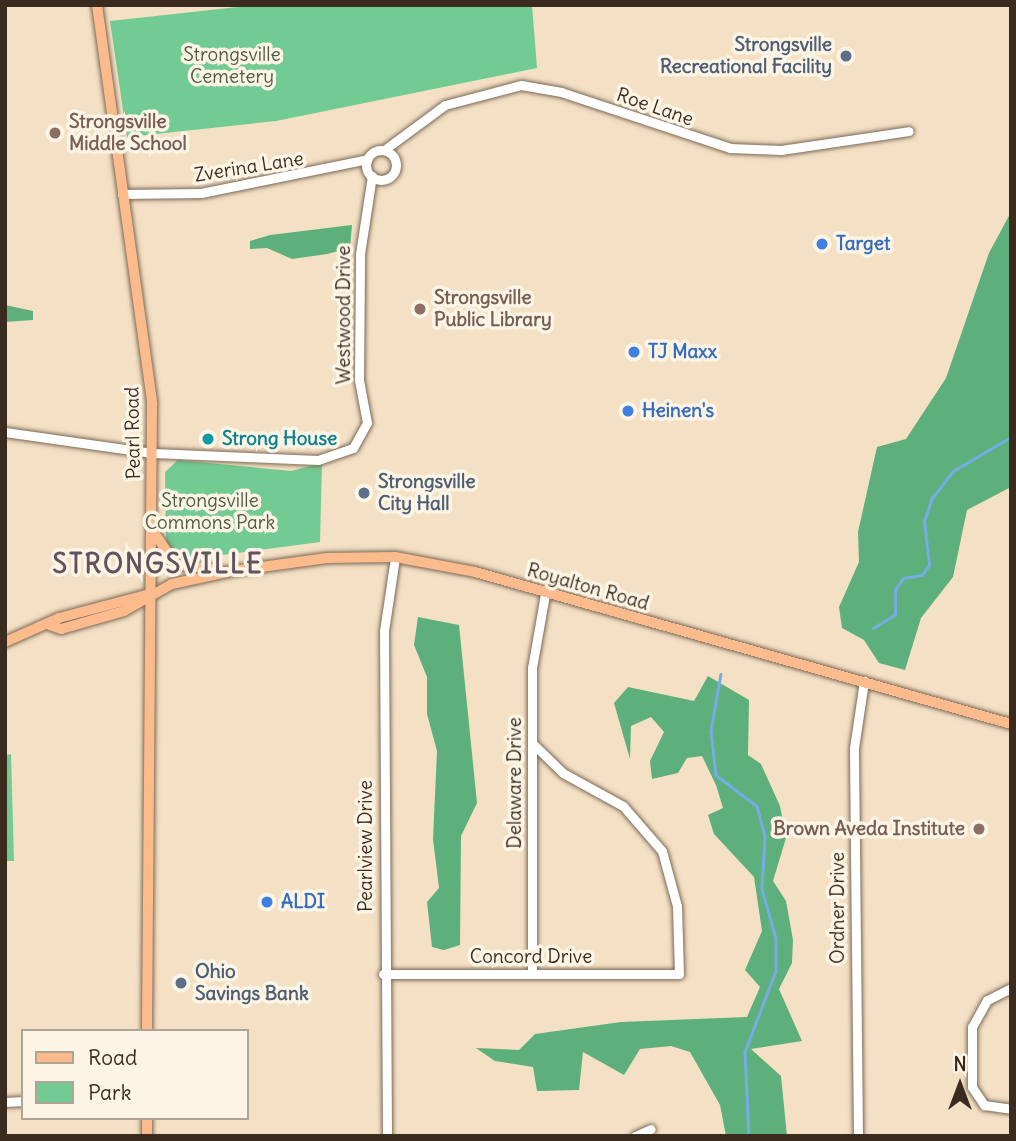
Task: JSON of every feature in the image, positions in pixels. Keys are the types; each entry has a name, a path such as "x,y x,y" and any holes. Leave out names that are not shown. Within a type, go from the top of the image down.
{"main road":[{"name":"Pearl Road","path":"96,5 147,357 153,453 149,594 147,1029"},
{"path":"151,523 161,551 174,564 232,571"},
{"name":"Royalton Road","path":"5,642 50,625 61,629 124,611 149,594 232,571 327,558 395,557 545,594 1011,724"}],"street":[{"name":"Roe Lane","path":"368,159 404,137 445,105 521,85 561,92 730,148 781,150 909,131"},
{"path":"384,150 396,162 404,137"},
{"name":"Zverina Lane","path":"122,194 201,193 339,170 368,159"},
{"name":"Westwood Drive","path":"5,432 153,453 318,460 359,444 366,423 359,380 360,295 370,175 368,159"},
{"name":"Westwood Drive","path":"368,204 396,162"},
{"name":"Zverina Lane","path":"339,170 383,180"},
{"name":"Pearlview Drive","path":"387,1136 383,974 384,631 395,557"},
{"name":"Delaware Drive","path":"532,974 532,668 545,594"},
{"name":"Ordner Drive","path":"858,1136 854,748 864,681"},
{"name":"Concord Drive","path":"383,974 679,974 677,906 662,851 623,806 563,773 532,743"},
{"path":"1011,988 987,1000 972,1027 972,1087 984,1105 1011,1109"},
{"path":"635,1136 651,1129"}],"green space":[{"name":"Strongsville Cemetery","path":"257,5 532,5 537,68 276,121 127,137 110,21"},
{"path":"1011,212 1011,487 967,510 953,577 921,618 905,670 879,663 864,640 842,628 839,607 859,562 858,532 877,447 906,439 946,378 989,253"},
{"path":"352,225 350,248 327,254 292,259 267,248 250,249 250,241 270,235"},
{"path":"5,305 33,311 33,320 5,322"},
{"name":"Strongsville Commons Park","path":"178,460 291,471 322,463 320,542 177,561 166,546 165,472"},
{"path":"418,617 459,625 477,803 461,836 460,945 444,950 432,947 427,902 439,888 433,839 437,751 427,714 427,677 414,645"},
{"path":"708,676 749,700 748,755 761,764 780,806 786,838 773,881 786,901 793,940 792,963 779,989 802,1041 751,1049 781,1076 787,1136 726,1136 720,1105 690,1052 671,1046 640,1049 624,1075 583,1052 579,1090 537,1091 533,1067 495,1061 476,1048 519,1050 535,1034 621,1022 747,1017 760,987 745,970 762,931 754,877 714,834 708,815 723,808 716,785 702,756 687,758 678,773 652,779 650,761 664,732 651,717 631,726 630,759 614,703 628,687 694,701"},
{"path":"11,754 14,861 5,861 5,755"}],"waterway":[{"path":"873,628 895,615 895,590 903,578 922,575 929,565 924,521 932,498 953,471 1011,437"},
{"path":"721,674 711,731 716,775 757,806 765,836 762,889 776,938 776,971 745,1052 749,1136"}],"place":[{"name":"Strongsville Recreational Facility","path":"846,56"},
{"name":"Strongsville Middle School","path":"55,133"},
{"name":"Target","path":"822,244"},
{"name":"Strongsville Public Library","path":"420,309"},
{"name":"TJ Maxx","path":"634,352"},
{"name":"Heinen's","path":"628,411"},
{"name":"Strong House","path":"208,439"},
{"name":"Strongsville City Hall","path":"364,493"},
{"name":"Brown Aveda Institute","path":"979,829"},
{"name":"ALDI","path":"267,902"},
{"name":"Ohio Savings Bank","path":"181,983"}],"district":[{"name":"STRONGSVILLE","path":"158,564"}]}
